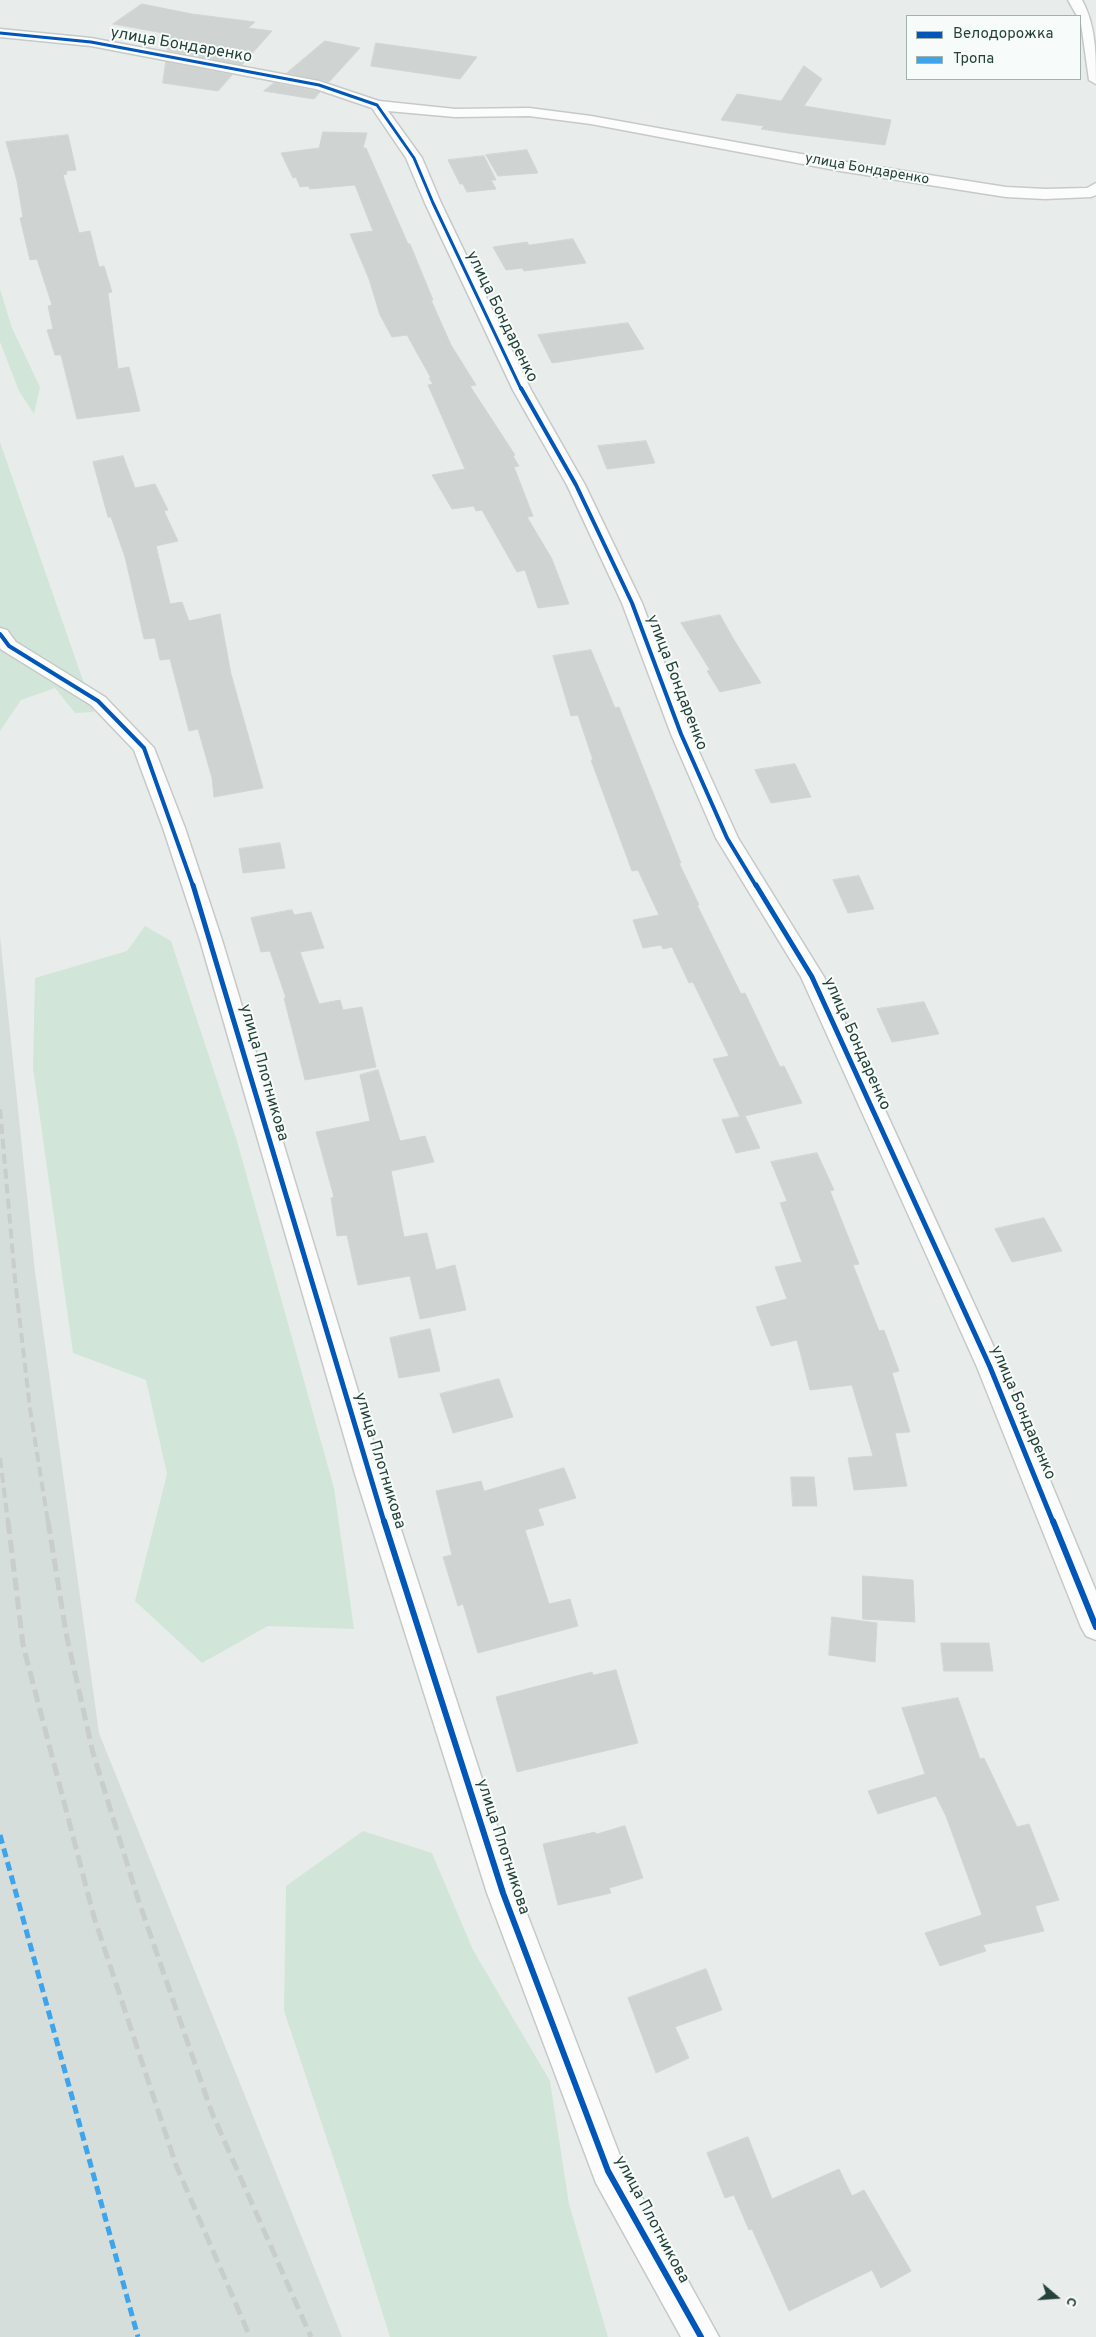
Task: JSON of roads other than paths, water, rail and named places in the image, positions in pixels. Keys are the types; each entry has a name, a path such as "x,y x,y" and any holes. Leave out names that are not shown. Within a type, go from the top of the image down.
{"street":[{"path":"1075,0 1081,7 1089,34 1096,80"},
{"name":"улица Бондаренко","path":"0,33 91,42 202,61 319,85 377,105 454,113 529,112 592,120 840,166 1006,192 1045,194 1093,190"},
{"name":"улица Бондаренко","path":"377,105 414,158 433,203 522,390 584,502 632,603 681,734 726,838 812,977 990,1367 1096,1627"},
{"name":"улица Плотникова","path":"0,634 9,646 98,701 144,748 174,828 211,940 369,1474 503,1893 608,2171 701,2337"}],"railway":[{"path":"0,1109 15,1279 30,1409 48,1522"},
{"path":"0,1458 8,1522"},
{"path":"8,1521 23,1645 94,1917 176,2165 250,2337"},
{"path":"48,1521 66,1633 93,1753 138,1899 212,2113 311,2337"}]}
